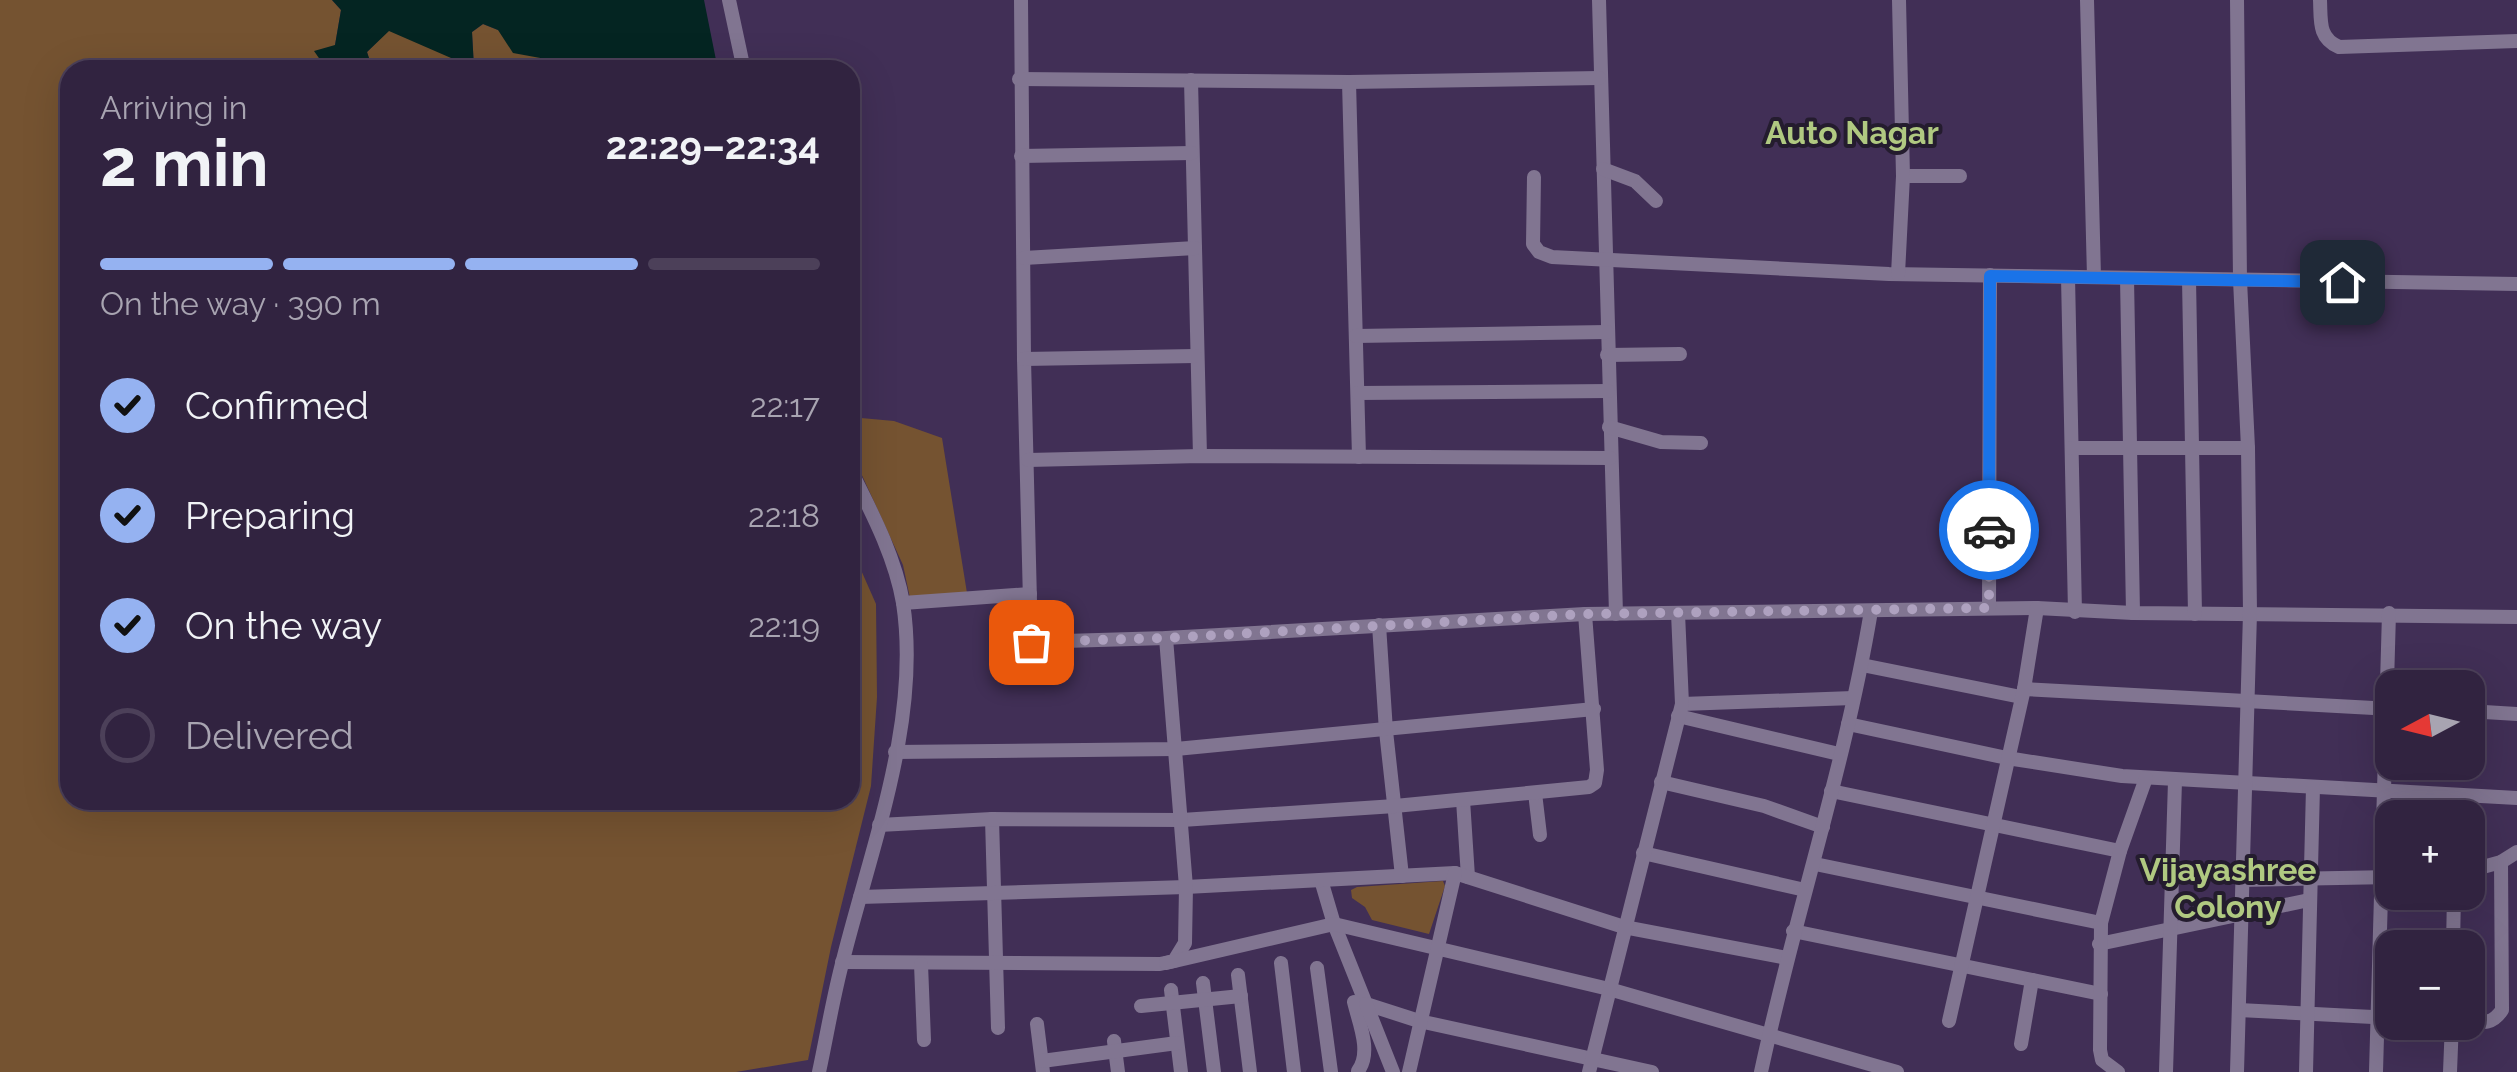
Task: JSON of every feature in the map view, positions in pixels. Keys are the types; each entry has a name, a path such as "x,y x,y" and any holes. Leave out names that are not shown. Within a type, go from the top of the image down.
{"street":[{"path":"729,0 742,60"},
{"path":"1021,0 1031,642 1585,614 2037,608 2075,612 2517,617"},
{"path":"1599,0 1616,614"},
{"path":"1898,274 1903,176 1899,0"},
{"path":"2088,0 2094,277"},
{"path":"2237,0 2250,613 2237,1072"},
{"path":"2320,0 2322,35 2339,47 2517,41"},
{"path":"1020,79 1349,82 1599,78"},
{"path":"1190,80 1200,456"},
{"path":"1349,82 1360,457"},
{"path":"1021,156 1192,154"},
{"path":"1603,170 1635,180 1656,201"},
{"path":"1903,176 1960,176"},
{"path":"1534,177 1533,244 1539,252 1552,257 1898,274 2517,284"},
{"path":"1024,258 1194,248"},
{"path":"1989,608 1990,276"},
{"path":"2068,277 2075,612"},
{"path":"2127,278 2133,613"},
{"path":"2189,279 2195,614"},
{"path":"1356,336 1607,332"},
{"path":"1607,355 1680,354"},
{"path":"1024,359 1195,356"},
{"path":"1358,394 1608,391"},
{"path":"1609,427 1662,442 1701,443"},
{"path":"2072,448 2248,448"},
{"path":"1028,460 1200,456 1610,458"},
{"path":"819,1072 842,962 895,752 906,669 903,604 884,539 860,490"},
{"path":"903,604 1030,594"},
{"path":"1948,1020 2022,693 2037,608"},
{"path":"1761,1072 1793,931 1814,864 1848,724 1871,611"},
{"path":"1590,1064 1680,710 1678,613"},
{"path":"879,826 992,819 1182,820 1395,806 1588,787 1596,782 1585,614"},
{"path":"2389,614 2389,670"},
{"path":"1379,624 1402,876"},
{"path":"1166,638 1186,887 1185,943 1174,961 1166,963"},
{"path":"1862,665 2022,693 2375,709"},
{"path":"1680,710 1854,698"},
{"path":"895,752 1176,749 1594,709"},
{"path":"1680,710 1839,754"},
{"path":"2485,712 2517,714"},
{"path":"1848,724 2007,758 2146,778 2517,798"},
{"path":"2118,1072 2102,1060 2100,923 2146,778"},
{"path":"2383,800 2384,780"},
{"path":"2166,1072 2175,781"},
{"path":"1661,782 1764,806 1823,827"},
{"path":"2306,1072 2313,787"},
{"path":"1831,791 2120,851"},
{"path":"1536,793 1540,835"},
{"path":"1409,1072 1437,946 1461,875 1463,800"},
{"path":"992,819 998,1028"},
{"path":"2485,866 2517,852"},
{"path":"1643,853 1805,890"},
{"path":"2485,1024 2502,1010 2501,862"},
{"path":"1814,864 2100,923"},
{"path":"860,897 1461,875 1624,926 1787,958"},
{"path":"2242,880 2375,878"},
{"path":"1321,880 1360,1003 1393,1072"},
{"path":"2099,944 2309,900"},
{"path":"842,962 997,966 1166,963 1334,924 1609,990 1897,1072"},
{"path":"1793,931 2100,994"},
{"path":"1281,963 1294,1072"},
{"path":"921,964 924,1040"},
{"path":"1317,968 1330,1072"},
{"path":"1238,975 1250,1072"},
{"path":"2021,1044 2032,980"},
{"path":"1203,984 1214,1072"},
{"path":"1141,1006 1171,996 1205,1000 1241,996"},
{"path":"1171,996 1180,1072"},
{"path":"1360,1003 1590,1064 1652,1072"},
{"path":"1356,1072 1364,1064 1360,1003"},
{"path":"2239,1010 2375,1017"},
{"path":"1037,1024 1042,1066 1115,1046 1178,1043"},
{"path":"2376,1040 2376,1072"},
{"path":"2450,1072 2451,1040"},
{"path":"1115,1046 1118,1072"}],"shaded area":[{"path":"0,0 332,0 341,10 335,45 324,60 60,60 60,810 860,810 860,568 876,604 877,697 871,786 808,1060 736,1072 0,1072"},
{"path":"332,0 704,0 716,60 551,60 513,53 498,30 483,24 472,32 474,60 456,60 389,31 367,52 370,60 320,60 314,51 335,45 341,10"},
{"path":"483,24 579,60 474,60 472,32"},
{"path":"389,30 458,60 370,60 367,52"},
{"path":"860,418 894,421 942,438 967,593 910,598 903,565 860,471"},
{"path":"1443,881 1445,886 1429,934 1372,920 1365,907 1352,898 1351,890 1357,887"}],"way so far":[{"path":"1031,642 1585,614 1989,608 1989,530"}],"district":[{"name":"Auto Nagar","path":"1852,133"},
{"name":"Vijayashree Colony","path":"2228,888"}],"route":[{"path":"1989,530 1990,276 2342,282"}]}
